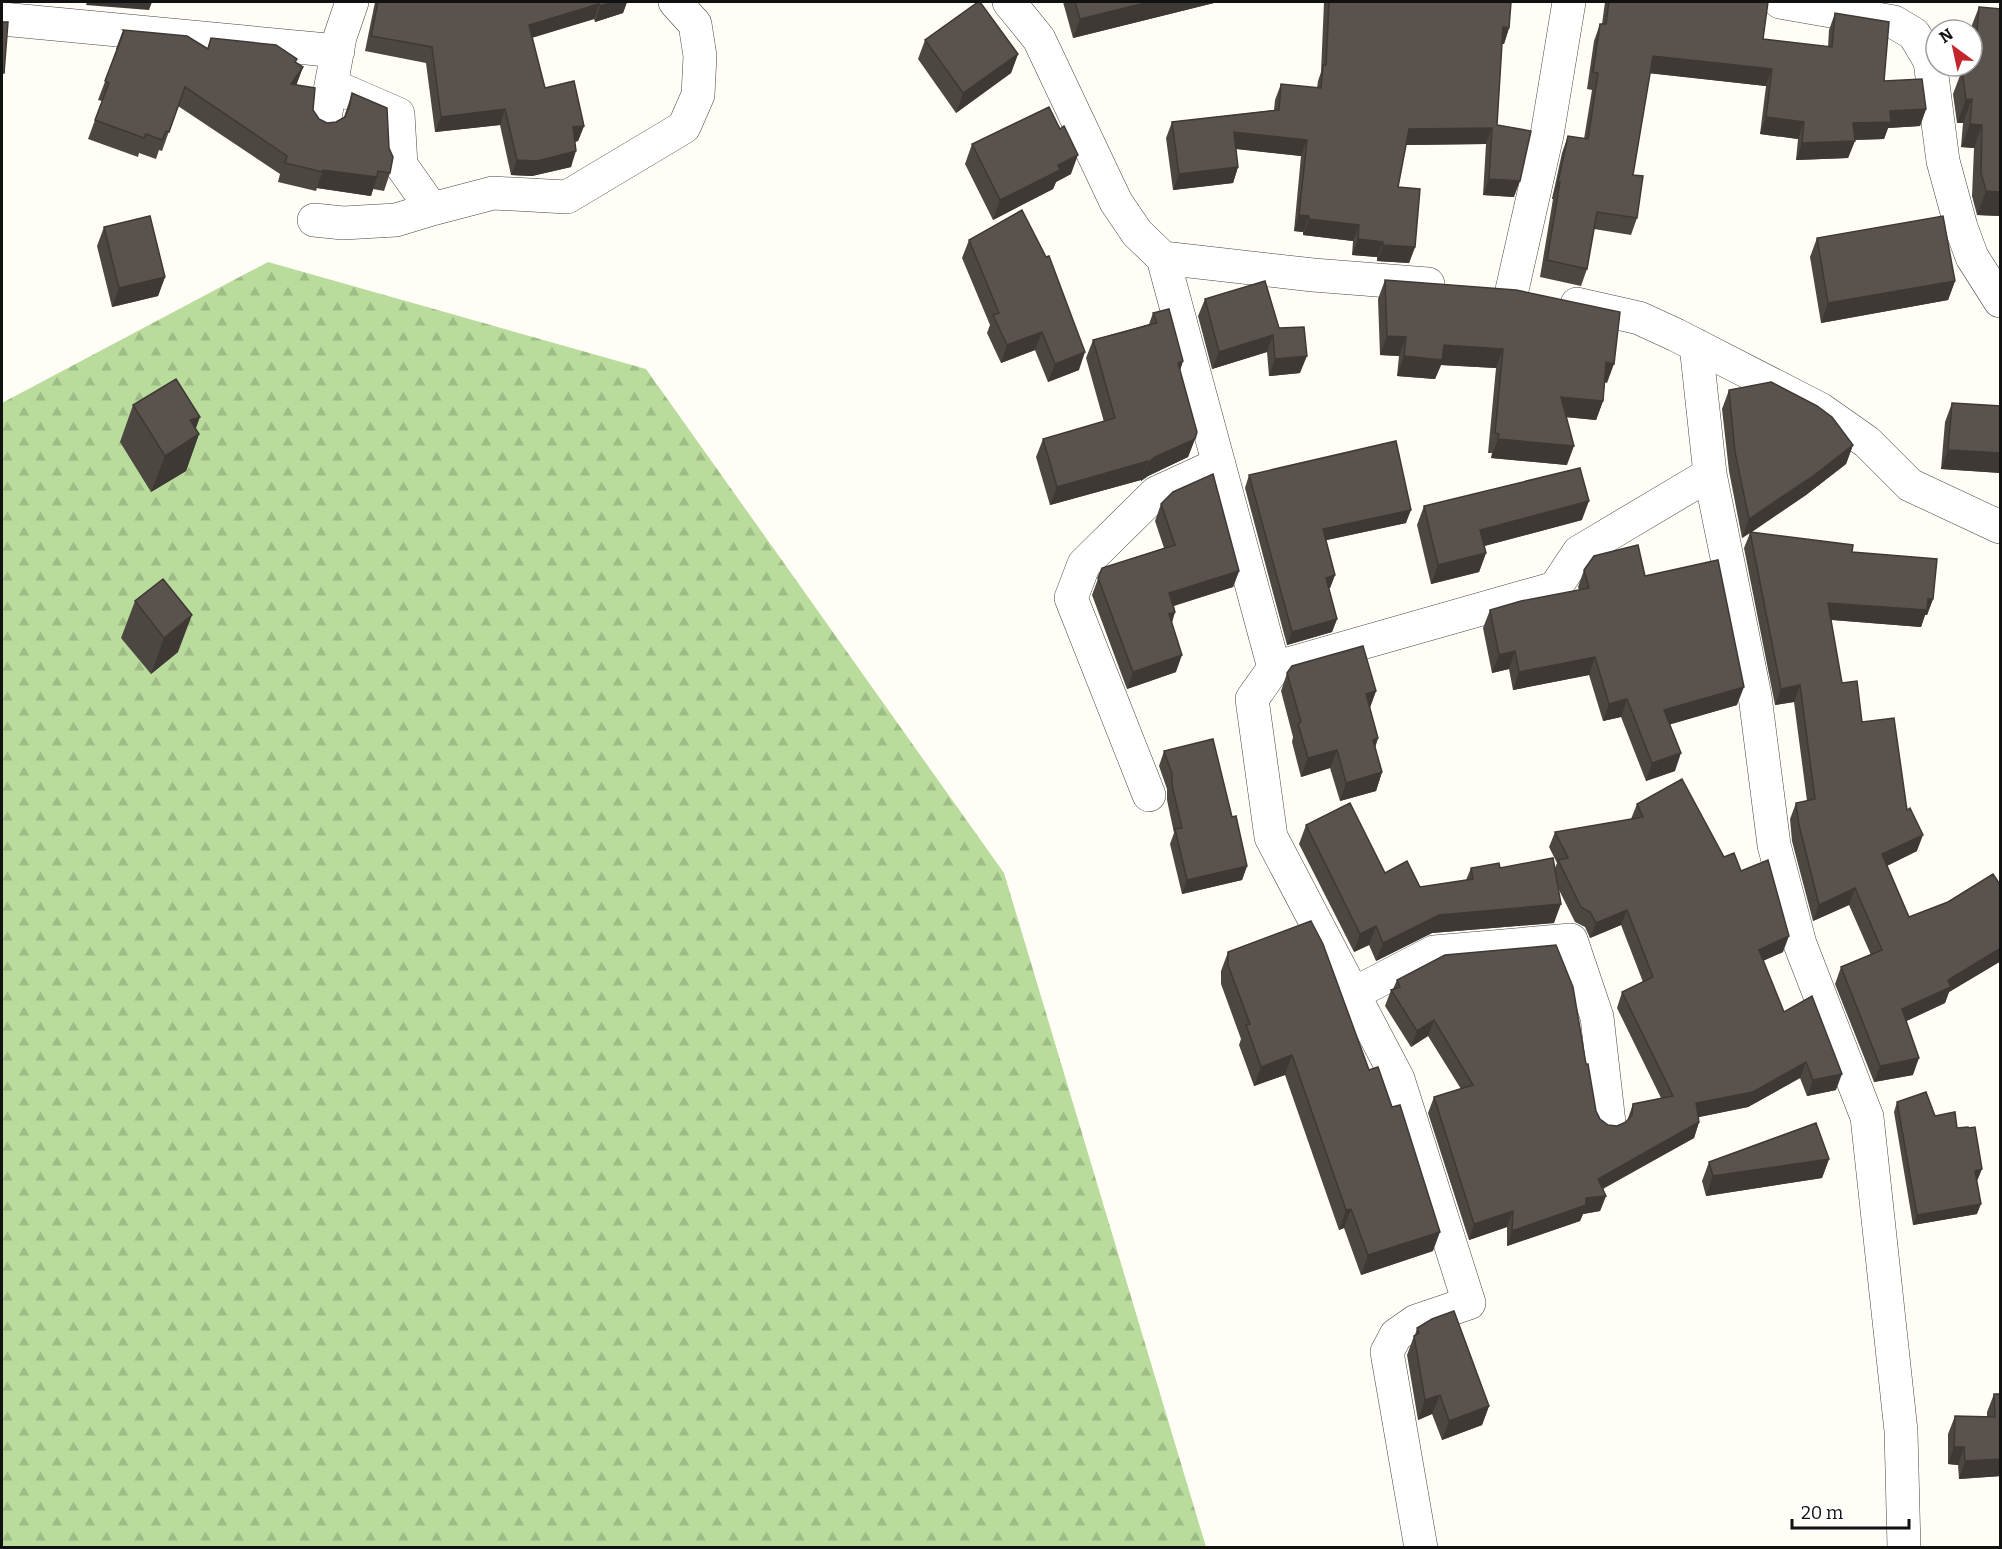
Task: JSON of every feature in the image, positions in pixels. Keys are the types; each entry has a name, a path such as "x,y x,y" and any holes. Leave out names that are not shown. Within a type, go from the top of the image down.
{"street":[{"path":"324,123 340,37 352,2"},
{"path":"314,220 343,222 396,220 494,193 567,197 684,128 698,95 699,56 695,24 675,2"},
{"path":"1009,2 1039,39 1116,202 1137,233 1163,258 1274,668"},
{"path":"1531,294 1547,135 1569,2"},
{"path":"1780,2 1894,22 1914,34 1929,61 1943,160 1961,227 1972,257 2001,301"},
{"path":"2,19 338,51"},
{"path":"331,85 398,114 401,165 432,209"},
{"path":"1163,258 1312,275 1465,286 1531,294 1639,318 1820,410 1868,442 1910,485 2001,526"},
{"path":"1696,345 1710,474 1755,696 1774,845 1800,944 1867,1117 1901,1431 1904,1548"},
{"path":"1149,795 1071,598 1084,564 1156,493 1219,464"},
{"path":"1421,1548 1388,1352 1396,1335 1416,1321 1469,1303 1398,1079 1270,837 1252,699 1274,668 1555,588 1579,552 1710,474"},
{"path":"1353,994 1434,952 1570,940 1597,1017 1609,1123"}],"green space":[{"path":"268,262 646,369 1004,873 1206,1547 2,1548 2,403"}],"building":[{"path":"378,2 615,2 600,6 599,4 529,25 545,88 574,81 584,126 573,127 576,151 537,161 517,160 505,109 441,117 432,47 371,36"},
{"path":"978,2 1018,54 963,93 925,40"},
{"path":"1075,2 1149,2 1080,19"},
{"path":"1329,2 1511,2 1509,28 1503,27 1497,125 1531,131 1520,181 1489,179 1492,128 1409,129 1398,187 1420,189 1415,247 1383,245 1383,242 1358,239 1359,225 1309,219 1309,216 1299,215 1307,140 1234,132 1238,167 1179,174 1172,122 1279,110 1281,84 1321,88 1323,65 1326,65"},
{"path":"1609,2 1768,2 1763,39 1832,47 1835,13 1889,22 1884,81 1922,79 1926,109 1890,111 1891,122 1853,123 1855,141 1802,143 1804,122 1766,117 1772,69 1653,56 1633,175 1643,176 1637,218 1597,212 1587,269 1547,260 1560,182 1558,182 1568,136 1588,139 1598,73 1593,72 1600,24 1606,24"},
{"path":"1979,7 2001,9 2001,192 1986,191 1981,173 1982,125 1970,124 1972,99 1966,100 1963,78 1984,78 1984,18 1978,18"},
{"path":"2,22 8,22 4,73 2,73"},
{"path":"123,30 187,36 208,49 211,38 276,45 297,59 295,62 303,67 291,84 315,88 313,110 319,119 327,123 336,122 345,117 352,93 387,108 389,148 393,157 390,173 378,171 377,177 323,170 323,172 285,163 287,156 185,87 169,132 166,131 162,140 146,134 144,138 95,120 109,83 105,81"},
{"path":"1049,107 1060,129 1064,126 1078,155 1058,165 1060,170 1000,200 972,144"},
{"path":"1022,210 1046,257 1049,256 1085,352 1055,364 1042,332 1007,345 993,315 999,313 969,240"},
{"path":"150,216 165,277 119,288 104,227"},
{"path":"1943,216 1955,281 1828,303 1817,238"},
{"path":"1385,280 1516,290 1620,312 1614,364 1606,362 1603,401 1561,397 1574,446 1498,439 1499,434 1495,433 1503,349 1444,345 1442,360 1404,356 1406,337 1387,336"},
{"path":"1265,281 1279,328 1304,327 1307,356 1275,359 1273,335 1219,352 1205,299"},
{"path":"1169,309 1183,361 1178,363 1197,432 1195,439 1155,457 1148,463 1148,461 1057,487 1043,439 1115,418 1093,340 1157,323 1153,313"},
{"path":"176,379 200,417 190,420 199,434 165,456 133,405"},
{"path":"1771,382 1817,406 1832,417 1853,445 1813,476 1749,519 1735,452 1729,390"},
{"path":"1952,403 2001,406 2001,453 1948,450"},
{"path":"1396,441 1411,510 1323,529 1335,575 1326,578 1337,619 1292,632 1249,475"},
{"path":"1580,468 1589,501 1480,530 1486,553 1438,565 1424,506"},
{"path":"1213,474 1239,571 1169,593 1175,612 1169,614 1182,655 1133,672 1098,578 1102,568 1175,545 1161,504 1173,492"},
{"path":"1750,532 1853,545 1852,552 1937,559 1933,599 1928,599 1927,610 1828,603 1842,683 1857,681 1862,722 1894,718 1907,810 1910,808 1923,835 1882,854 1909,917 1948,902 1993,874 2001,886 2001,948 1948,980 1951,987 1902,1009 1919,1058 1880,1066 1841,967 1882,950 1855,888 1819,905 1799,825 1796,803 1815,799 1800,685 1781,689"},
{"path":"1638,545 1645,576 1718,560 1744,687 1664,710 1681,753 1652,763 1627,699 1609,704 1595,657 1519,672 1515,651 1499,655 1490,610 1521,601 1589,588 1584,570 1594,556"},
{"path":"163,579 192,615 164,638 135,601"},
{"path":"1363,646 1376,691 1366,694 1378,738 1373,740 1382,772 1346,783 1337,750 1308,758 1298,724 1301,722 1287,673 1292,666"},
{"path":"1213,739 1232,817 1236,816 1247,866 1187,880 1175,829 1182,828 1172,785 1172,774 1164,751"},
{"path":"1682,779 1724,857 1734,853 1741,871 1768,860 1789,936 1759,950 1784,1012 1812,996 1842,1074 1813,1080 1806,1062 1753,1092 1696,1103 1699,1122 1598,1179 1606,1196 1586,1198 1586,1205 1512,1231 1513,1211 1474,1224 1434,1097 1473,1085 1434,1020 1417,1031 1391,990 1400,987 1397,980 1445,955 1556,945 1573,987 1586,1064 1588,1064 1596,1111 1600,1119 1608,1125 1617,1126 1626,1122 1632,1115 1633,1104 1673,1096 1622,992 1653,977 1627,910 1596,923 1590,912 1581,907 1558,860 1568,858 1555,832 1643,817 1637,804"},
{"path":"1350,803 1385,873 1407,861 1420,887 1473,879 1471,868 1499,863 1500,868 1553,858 1561,904 1439,915 1383,943 1376,926 1360,934 1306,825"},
{"path":"1311,921 1323,944 1369,1070 1378,1067 1392,1107 1400,1105 1440,1232 1368,1255 1351,1209 1346,1210 1292,1055 1261,1067 1246,1025 1250,1024 1228,965 1228,952"},
{"path":"1926,1092 1935,1116 1955,1112 1957,1128 1975,1127 1982,1169 1975,1171 1981,1204 1917,1215 1897,1102"},
{"path":"1816,1123 1829,1159 1713,1176 1709,1162"},
{"path":"1454,1311 1489,1406 1449,1421 1440,1395 1425,1400 1414,1336 1419,1333 1417,1328 1432,1319"},
{"path":"1994,1394 2001,1394 2001,1459 1965,1461 1964,1447 1954,1447 1955,1416 1995,1417"}]}
